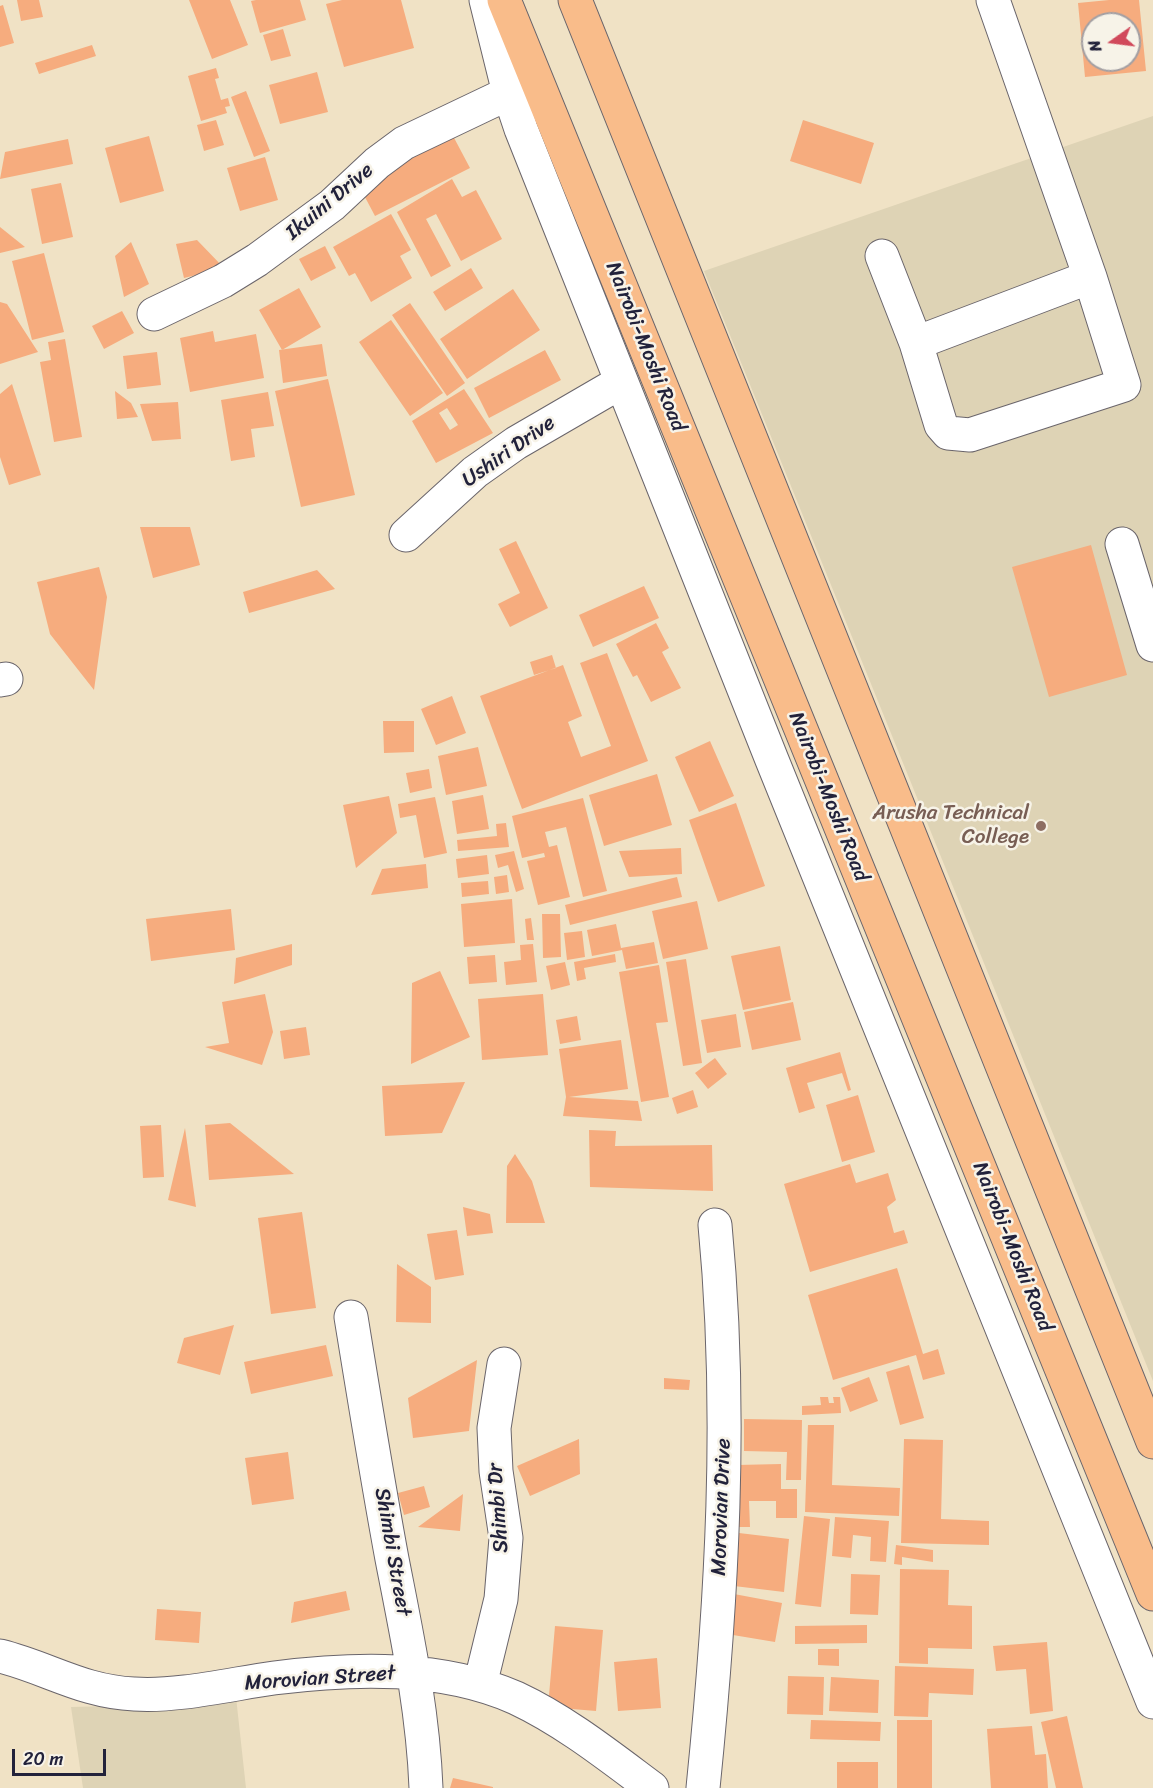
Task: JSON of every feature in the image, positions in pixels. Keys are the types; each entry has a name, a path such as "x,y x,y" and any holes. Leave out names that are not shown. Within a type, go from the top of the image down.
{"highway":[{"name":"Nairobi-Moshi Road","path":"504,0 1153,1594"},
{"path":"575,0 1153,1442"}],"street":[{"path":"486,0 509,93 621,382 1019,1375 1153,1702"},
{"path":"882,256 916,343 941,425 948,433 970,435 1124,385 1090,277 993,0"},
{"name":"Ikuini Drive","path":"154,314 223,281 256,260 332,205 377,163 404,143 509,93"},
{"path":"916,343 1090,277"},
{"name":"Ushiri Drive","path":"406,535 475,472 508,448 621,382"},
{"path":"1122,544 1153,645"},
{"name":"Morovian Drive","path":"702,1788 718,1636 723,1517 724,1346 715,1225"},
{"name":"Shimbi Street","path":"351,1317 392,1556 416,1673 424,1743 426,1788"},
{"name":"Shimbi Dr","path":"480,1685 501,1599 506,1538 496,1472 494,1428 497,1397 504,1364"},
{"name":"Morovian Street","path":"0,1656 24,1662 81,1686 136,1695 276,1678 364,1672 416,1673 480,1685 516,1698 568,1727 652,1788"}],"shaded area":[{"name":"Arusha Technical College","path":"1153,116 1153,1381 704,271"},
{"path":"236,1697 246,1788 83,1788 71,1707 191,1704"}],"building":[{"path":"17,0 39,0 43,17 21,21"},
{"path":"189,0 230,0 248,45 212,59"},
{"path":"300,0 306,20 260,33 251,1"},
{"path":"342,0 401,0 414,48 344,67 326,4"},
{"path":"1139,0 1140,12 1081,12 1081,35 1078,3"},
{"path":"3,5 14,43 0,47 0,6"},
{"path":"1141,20 1146,71 1141,71"},
{"path":"283,29 291,56 271,61 263,35"},
{"path":"92,45 96,56 39,74 35,63"},
{"path":"216,68 219,78 215,79 221,100 228,98 230,106 225,107 227,113 201,121 188,76"},
{"path":"317,72 328,112 280,124 269,85"},
{"path":"1085,72 1136,72 1085,77"},
{"path":"246,91 270,151 254,157 231,97"},
{"path":"216,120 224,145 204,151 197,125"},
{"path":"803,120 874,143 861,184 790,161"},
{"path":"452,134 470,168 375,216 357,182"},
{"path":"149,136 164,191 120,203 105,148"},
{"path":"68,139 73,164 0,179 5,152"},
{"path":"265,157 278,200 240,211 227,168"},
{"path":"452,179 462,197 476,190 502,239 461,261 436,214 426,219 451,266 431,277 397,212"},
{"path":"61,183 73,237 42,244 31,189"},
{"path":"391,214 411,250 400,256 412,278 371,302 355,273 349,276 333,247"},
{"path":"0,227 25,247 0,253"},
{"path":"197,240 224,268 184,278 176,244"},
{"path":"131,242 149,284 124,297 115,256"},
{"path":"325,246 336,268 311,281 299,259"},
{"path":"44,253 64,332 32,340 12,261"},
{"path":"471,268 483,288 445,311 433,292"},
{"path":"299,288 321,327 282,350 259,310"},
{"path":"513,289 540,330 467,379 440,339"},
{"path":"0,302 7,304 38,352 0,364"},
{"path":"410,303 465,383 447,396 392,315"},
{"path":"122,311 134,333 104,349 92,326"},
{"path":"391,320 443,393 410,416 359,342"},
{"path":"213,331 215,342 256,334 264,378 190,392 180,338"},
{"path":"65,339 82,437 54,442 40,362 51,360 48,342"},
{"path":"322,344 327,376 283,383 279,350"},
{"path":"545,350 561,380 489,418 474,388"},
{"path":"157,352 161,385 127,389 123,356"},
{"path":"328,379 355,495 301,507 275,391"},
{"path":"12,384 41,475 9,485 0,457 0,394"},
{"path":"464,389 493,433 436,463 412,421","holes":["447,408 458,425 450,430 439,413"]},
{"path":"115,391 131,403 138,417 117,419"},
{"path":"268,392 274,426 251,429 255,457 231,461 221,400"},
{"path":"178,402 181,439 152,441 140,404"},
{"path":"140,527 190,527 200,565 153,578"},
{"path":"516,541 548,608 510,627 498,604 520,593 499,549"},
{"path":"1091,545 1127,675 1049,697 1012,567"},
{"path":"99,567 107,597 94,690 50,634 37,582"},
{"path":"317,570 335,589 249,613 243,592"},
{"path":"644,586 659,618 593,647 579,615"},
{"path":"656,623 669,648 662,652 681,688 651,702 637,675 633,677 616,644"},
{"path":"607,653 648,761 522,809 480,696 563,665 582,716 568,722 581,757 611,746 580,663"},
{"path":"552,655 556,668 534,675 530,662"},
{"path":"452,696 466,733 436,745 421,709"},
{"path":"383,721 414,721 414,752 384,753"},
{"path":"710,741 734,796 699,812 675,757"},
{"path":"478,747 487,786 446,795 438,756"},
{"path":"429,769 432,788 410,793 406,773"},
{"path":"657,774 672,825 604,846 589,795"},
{"path":"483,795 489,829 457,834 452,801"},
{"path":"389,796 397,833 356,868 343,805"},
{"path":"435,797 447,853 424,858 416,815 400,818 398,804"},
{"path":"583,798 607,891 583,897 566,827 545,832 549,847 557,845 570,897 538,905 527,861 545,857 544,853 522,858 512,816"},
{"path":"736,803 765,886 718,902 689,820"},
{"path":"506,823 509,847 458,851 457,840 497,836 496,824"},
{"path":"681,848 682,874 629,877 619,851"},
{"path":"514,851 524,889 516,892 508,865 498,868 495,855"},
{"path":"487,855 489,874 458,878 456,859"},
{"path":"426,864 428,888 371,895 382,869"},
{"path":"507,875 509,892 496,894 494,877"},
{"path":"677,877 682,897 570,925 565,905"},
{"path":"488,881 489,894 462,897 461,883"},
{"path":"512,899 515,943 464,947 461,904"},
{"path":"697,901 708,949 663,959 652,911"},
{"path":"231,909 235,950 151,961 146,919"},
{"path":"542,914 560,914 561,957 543,958"},
{"path":"531,918 534,940 527,940 525,919"},
{"path":"616,924 621,948 654,942 658,963 626,969 622,950 592,956 587,930"},
{"path":"582,931 585,957 567,960 564,933"},
{"path":"292,944 292,965 234,984 236,958"},
{"path":"533,944 537,982 506,985 504,962 521,960 520,945"},
{"path":"780,946 791,1000 743,1010 731,956"},
{"path":"615,954 616,962 584,968 586,979 577,981 574,962"},
{"path":"495,955 497,982 469,984 467,957"},
{"path":"686,959 702,1063 683,1066 666,962"},
{"path":"565,962 570,985 551,990 546,966"},
{"path":"659,965 668,1022 656,1023 669,1097 641,1102 619,972"},
{"path":"440,971 470,1037 411,1064 412,983"},
{"path":"265,994 273,1032 262,1065 205,1047 229,1043 222,1002"},
{"path":"543,994 548,1055 482,1060 478,999"},
{"path":"793,1002 801,1040 752,1050 744,1012"},
{"path":"736,1014 741,1047 707,1053 701,1020"},
{"path":"577,1016 581,1040 560,1044 556,1020"},
{"path":"306,1027 310,1055 284,1059 280,1031"},
{"path":"621,1040 628,1089 569,1097 638,1101 642,1121 563,1116 566,1097 559,1049"},
{"path":"840,1052 851,1090 848,1091 842,1073 807,1083 815,1108 799,1113 786,1068"},
{"path":"715,1058 727,1074 708,1089 695,1073"},
{"path":"465,1082 442,1133 385,1136 382,1086"},
{"path":"693,1090 698,1107 677,1114 672,1098"},
{"path":"858,1095 875,1152 842,1162 826,1105"},
{"path":"230,1123 294,1174 209,1180 205,1125"},
{"path":"161,1125 164,1177 143,1178 140,1126"},
{"path":"185,1128 196,1207 168,1200"},
{"path":"589,1130 616,1131 615,1146 712,1145 713,1191 590,1187"},
{"path":"515,1154 532,1181 545,1223 506,1223 507,1166"},
{"path":"850,1164 856,1183 888,1173 896,1200 887,1207 894,1233 904,1230 908,1243 810,1272 784,1184"},
{"path":"463,1207 490,1214 493,1233 467,1236"},
{"path":"302,1212 316,1308 271,1314 258,1218"},
{"path":"457,1230 464,1275 435,1280 427,1234"},
{"path":"397,1264 431,1287 431,1323 396,1322"},
{"path":"897,1268 923,1354 938,1349 945,1374 923,1380 916,1355 833,1380 808,1295"},
{"path":"234,1325 220,1375 177,1363 184,1338"},
{"path":"326,1345 333,1376 251,1394 244,1362"},
{"path":"477,1360 469,1431 413,1438 408,1398"},
{"path":"909,1365 924,1418 900,1425 886,1372"},
{"path":"869,1377 878,1401 850,1412 841,1388"},
{"path":"664,1378 690,1380 689,1390 664,1389"},
{"path":"820,1397 828,1397 829,1403 834,1403 833,1397 840,1397 841,1413 802,1415 802,1406 821,1405"},
{"path":"744,1419 802,1420 801,1480 786,1480 787,1452 744,1451"},
{"path":"808,1425 834,1425 832,1485 900,1488 899,1516 805,1512"},
{"path":"579,1439 580,1474 530,1496 517,1466"},
{"path":"904,1439 943,1440 941,1519 989,1521 989,1545 901,1543"},
{"path":"288,1452 294,1499 252,1505 245,1458"},
{"path":"781,1464 781,1489 797,1489 797,1518 776,1518 776,1501 749,1501 750,1527 738,1527 737,1465"},
{"path":"424,1486 430,1507 404,1515 398,1493"},
{"path":"463,1494 460,1531 418,1527"},
{"path":"804,1516 830,1519 821,1607 795,1604"},
{"path":"835,1517 889,1521 886,1562 870,1561 871,1537 853,1535 851,1558 832,1556"},
{"path":"739,1533 789,1539 784,1592 734,1586"},
{"path":"896,1545 933,1550 933,1562 902,1557 902,1565 894,1564"},
{"path":"900,1569 949,1570 948,1605 972,1606 972,1649 928,1648 928,1664 899,1663"},
{"path":"851,1574 880,1575 878,1615 850,1614"},
{"path":"346,1591 350,1610 291,1623 294,1602"},
{"path":"734,1594 782,1603 775,1642 727,1634"},
{"path":"157,1609 201,1612 199,1643 155,1640"},
{"path":"867,1625 867,1643 795,1644 795,1626"},
{"path":"555,1626 603,1630 596,1711 548,1707"},
{"path":"1047,1642 1053,1711 1030,1714 1026,1669 996,1671 993,1646"},
{"path":"818,1649 839,1649 839,1666 818,1665"},
{"path":"657,1658 661,1708 618,1711 614,1662"},
{"path":"895,1666 974,1669 973,1695 929,1693 928,1717 894,1716"},
{"path":"788,1676 824,1677 823,1715 787,1714"},
{"path":"831,1677 879,1680 878,1713 829,1711"},
{"path":"1067,1716 1083,1788 1056,1788 1041,1722"},
{"path":"811,1720 881,1722 880,1741 810,1739"},
{"path":"897,1720 932,1720 932,1788 897,1788"},
{"path":"1032,1726 1035,1755 1046,1754 1048,1788 991,1788 987,1729"},
{"path":"837,1762 878,1762 878,1788 837,1788"},
{"path":"453,1778 493,1787 493,1788 450,1788"}],"place":[{"name":"Arusha Technical College","path":"1041,826"}]}
